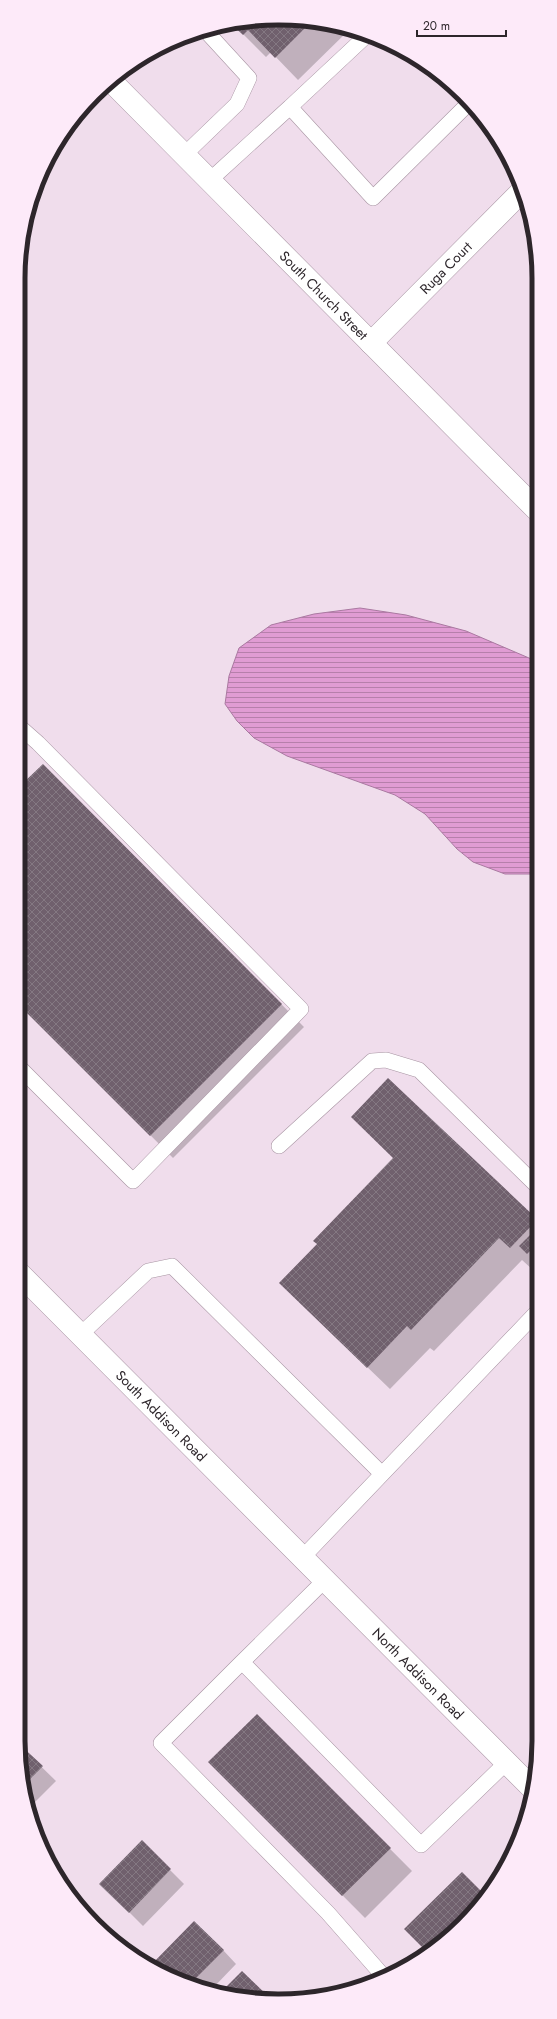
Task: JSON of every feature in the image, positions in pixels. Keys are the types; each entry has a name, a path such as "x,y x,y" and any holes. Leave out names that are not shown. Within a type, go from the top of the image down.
{"street":[{"name":"South Church Street","path":"115,85 532,505"},
{"name":"Ruga Court","path":"371,343 518,195"},
{"name":"South Addison Road","path":"25,1279 302,1558"},
{"name":"North Addison Road","path":"302,1558 528,1784"}],"lane":[{"path":"184,155 237,104 249,78 209,35"},
{"path":"210,180 363,39"},
{"path":"290,107 373,198 465,107"},
{"path":"25,731 38,742 301,1009 133,1182 25,1073"},
{"path":"279,1146 372,1061 386,1060 419,1070 532,1181"},
{"path":"80,1335 148,1271 172,1266 382,1474"},
{"path":"302,1558 532,1317"},
{"path":"324,1581 161,1743 328,1914 380,1973"},
{"path":"242,1662 421,1845 507,1762"}],"shaded area":[{"path":"360,608 406,615 466,631 532,659 532,874 505,874 473,862 457,849 425,814 395,795 287,756 254,738 237,721 225,704 229,676 239,648 271,625 314,614"}],"building":[{"path":"278,25 306,27 275,58 248,30 243,35 236,29"},
{"path":"43,764 282,1004 150,1136 25,1011 25,781"},
{"path":"388,1078 532,1214 532,1225 510,1248 499,1238 411,1330 407,1326 367,1368 279,1283 317,1244 313,1241 393,1158 351,1117"},
{"path":"532,1233 532,1249 527,1254 519,1246"},
{"path":"257,1714 391,1848 342,1896 208,1762"},
{"path":"26,1750 43,1766 28,1781"},
{"path":"142,1840 171,1869 129,1913 99,1884"},
{"path":"462,1872 482,1892 458,1920 433,1942 423,1948 404,1929"},
{"path":"194,1921 224,1950 194,1980 154,1961"},
{"path":"242,1971 265,1993 245,1992 225,1988"}]}
